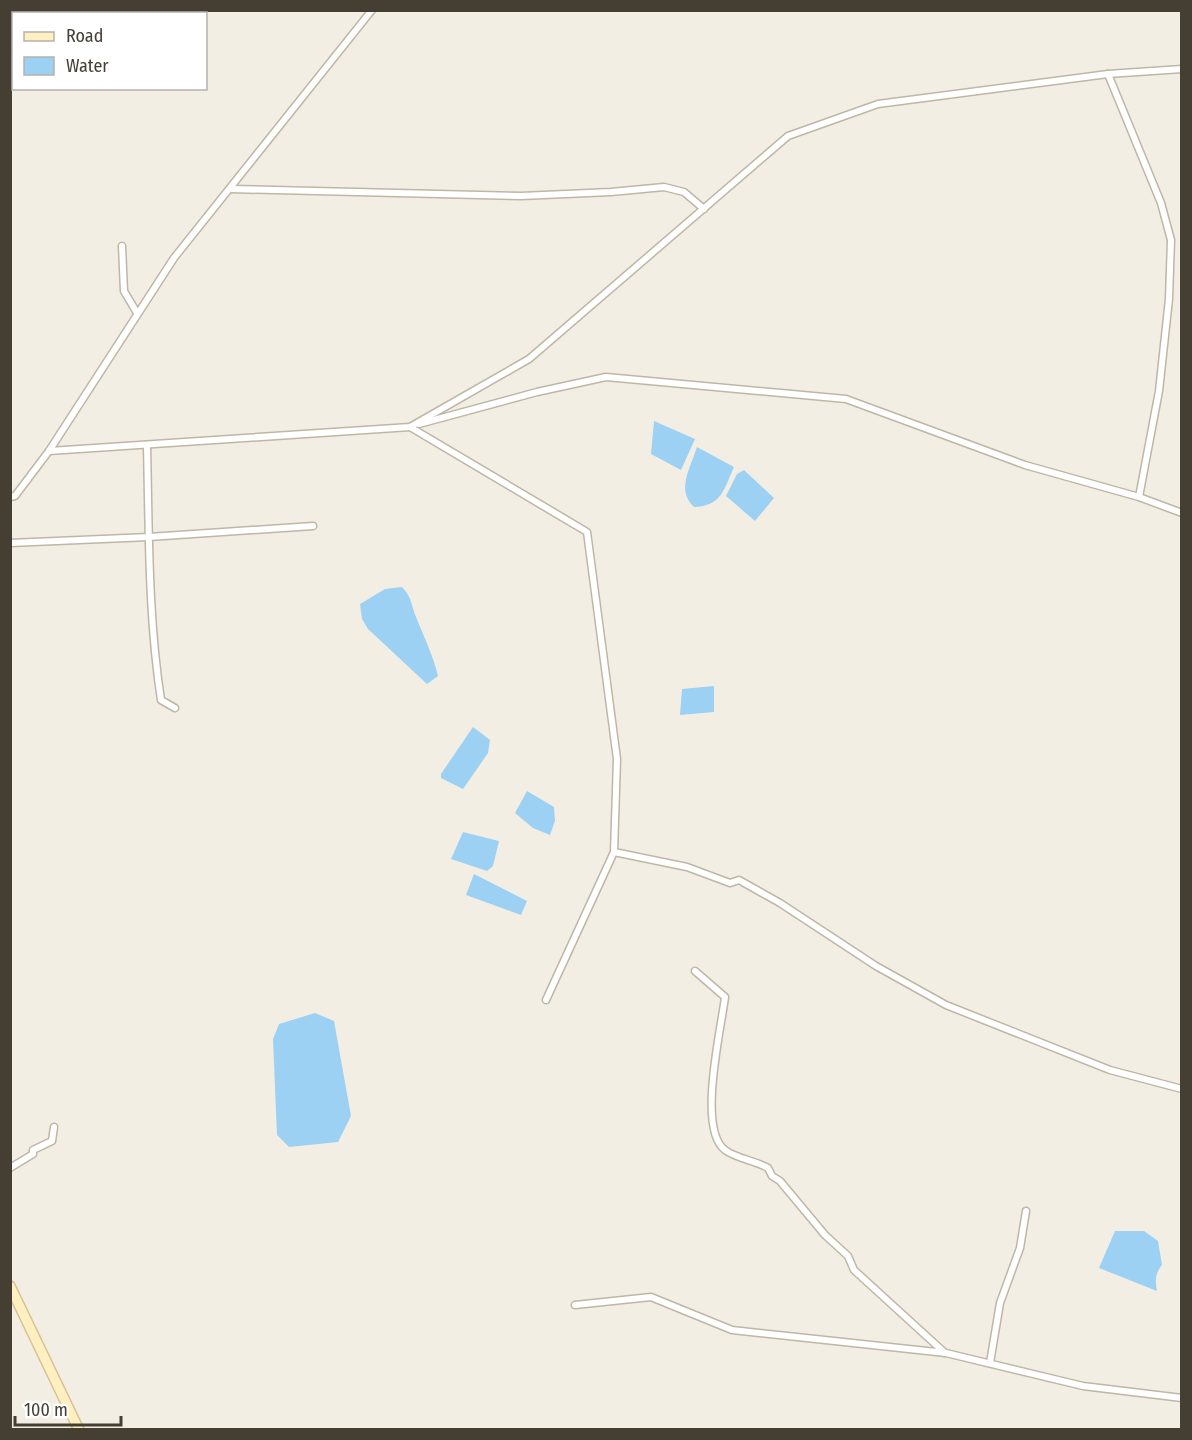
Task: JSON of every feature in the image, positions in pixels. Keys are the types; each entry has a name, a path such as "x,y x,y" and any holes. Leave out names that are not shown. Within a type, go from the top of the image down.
{"main road":[{"path":"10,1286 79,1430"}],"street":[{"path":"10,497 15,496 49,451 174,258 372,10"},
{"path":"410,427 529,359 788,136 878,104 1108,74 1182,69"},
{"path":"1108,74 1161,203 1171,240 1159,391 1139,497"},
{"path":"230,189 522,196 664,187 684,192 704,209"},
{"path":"122,246 124,291 138,313"},
{"path":"49,451 410,427 537,392 606,377 846,399 1025,465 1139,497 1182,513"},
{"path":"410,427 588,532 617,759 614,852 546,1000"},
{"path":"147,446 156,666 161,700 175,708"},
{"path":"10,543 314,526"},
{"path":"614,852 687,867 730,883 739,880 780,903 876,966 946,1005 1110,1070 1182,1089"},
{"path":"695,971 725,997 710,1102 715,1138 726,1151 768,1168 772,1176 780,1180 825,1235 848,1256 854,1270 946,1353"},
{"path":"10,1168 33,1154 33,1150 52,1142 54,1126"},
{"path":"990,1362 1000,1304 1020,1248 1026,1211"},
{"path":"575,1305 651,1297 732,1330 946,1353 1083,1386 1182,1398"}],"water":[{"path":"654,421 695,439 681,470 651,454"},
{"path":"697,447 734,467 721,495 716,500 694,507 686,494 685,486"},
{"path":"744,470 774,498 755,521 726,496 737,474"},
{"path":"402,587 410,598 438,676 427,684 368,629 362,619 360,604 385,589"},
{"path":"714,686 714,712 680,715 682,689"},
{"path":"473,727 490,740 488,753 463,789 441,778 441,774"},
{"path":"527,791 554,807 555,821 550,835 533,828 515,813"},
{"path":"463,832 499,841 493,866 487,871 451,859"},
{"path":"474,874 527,901 521,915 466,895"},
{"path":"315,1013 334,1021 351,1116 338,1142 289,1147 277,1135 273,1039 279,1024"},
{"path":"1115,1231 1144,1231 1158,1241 1162,1265 1156,1277 1157,1291 1099,1268"}]}
